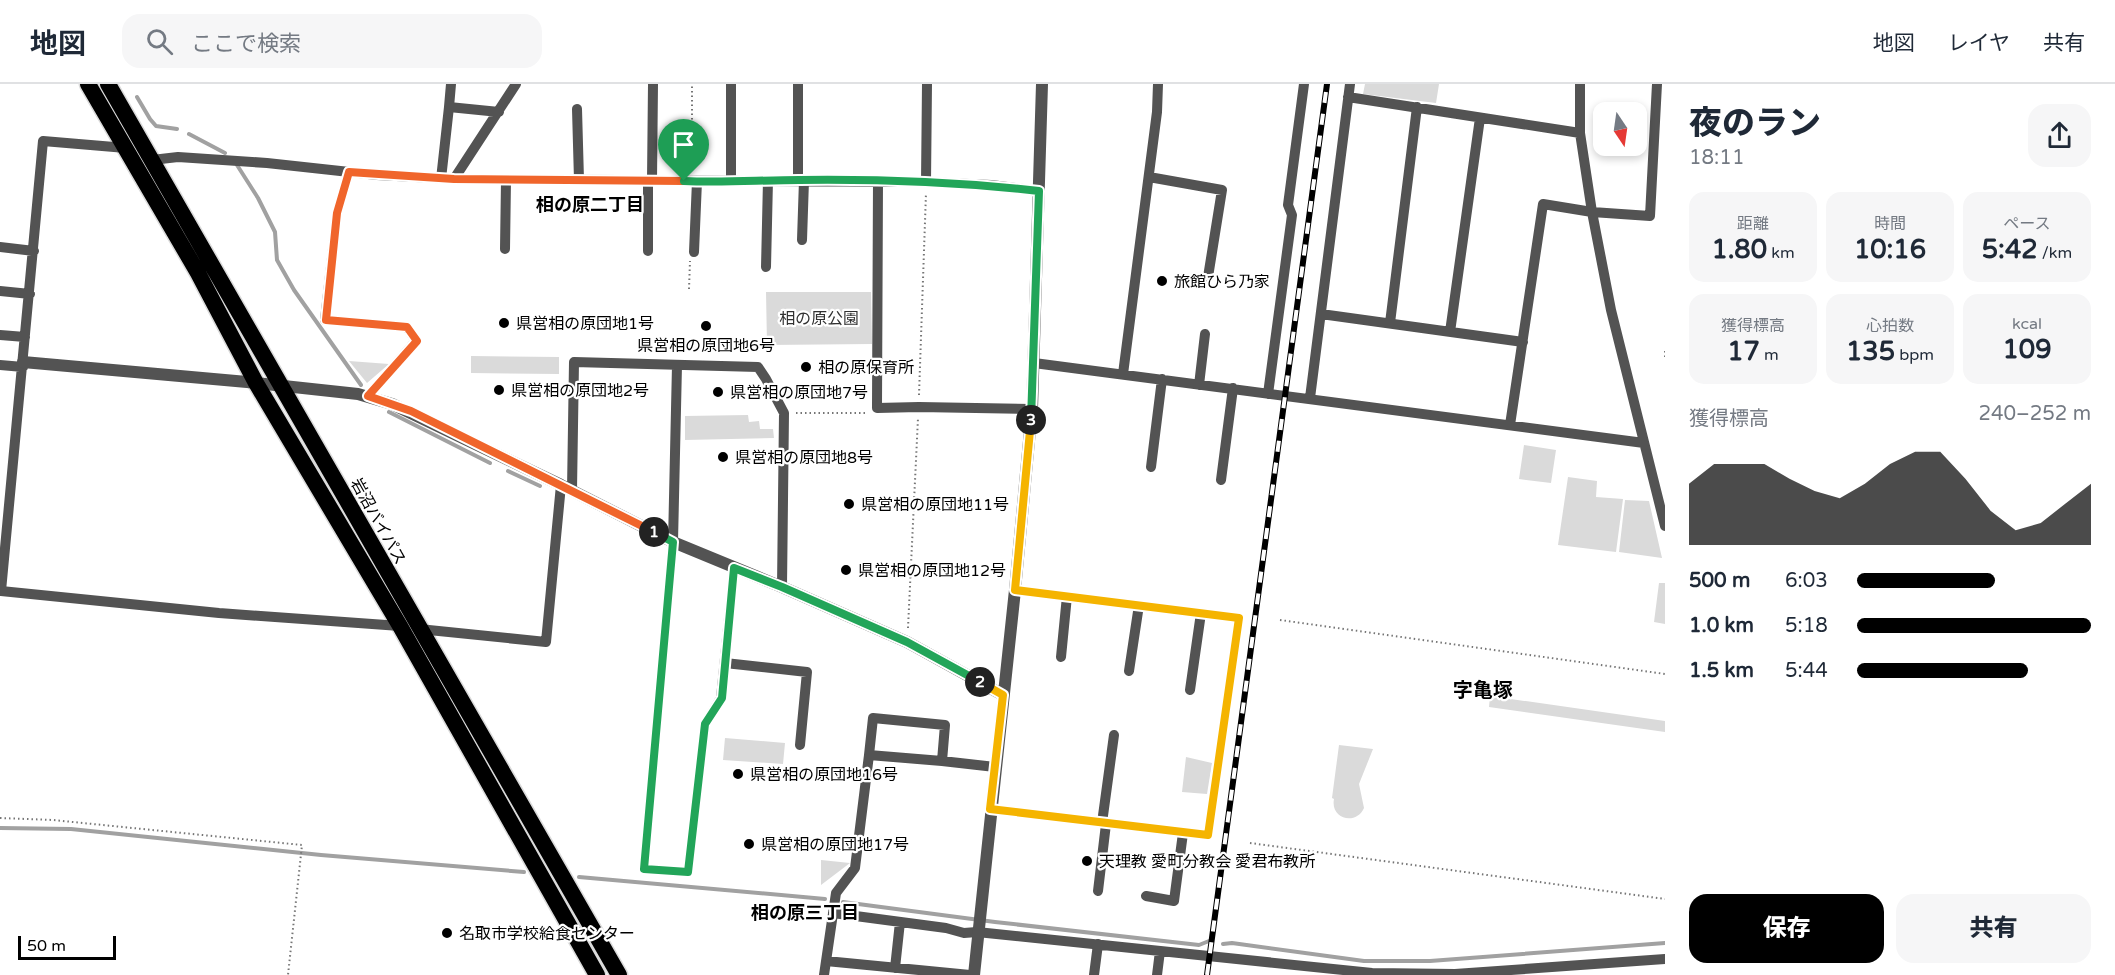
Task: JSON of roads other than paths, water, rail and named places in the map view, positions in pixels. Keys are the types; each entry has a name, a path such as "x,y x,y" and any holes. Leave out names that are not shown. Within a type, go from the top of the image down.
{"highway":[{"name":"岩沼バイパス","path":"88,84 198,273 256,383 400,626 597,975"},
{"name":"岩沼バイパス","path":"108,84 619,975"}],"street":[{"path":"441,179 451,84"},
{"path":"454,179 516,84"},
{"path":"648,251 653,84"},
{"path":"731,84 731,181"},
{"path":"798,84 802,240"},
{"path":"926,182 927,84"},
{"path":"826,961 972,975 1015,590 1032,409 1042,84"},
{"path":"1123,374 1157,112 1158,84"},
{"path":"1268,394 1292,215 1288,205 1304,84"},
{"path":"1310,398 1350,84"},
{"path":"1580,84 1580,133 1592,212 1611,310 1665,526"},
{"path":"1510,425 1543,204 1592,212 1650,216 1657,84"},
{"path":"1348,97 1580,133"},
{"path":"449,107 499,112"},
{"path":"1390,323 1417,107"},
{"path":"577,109 579,180"},
{"path":"1450,332 1480,118"},
{"path":"126,148 43,141 1,591 219,613 400,626"},
{"path":"152,160 178,157 441,179 878,181 991,185 1039,191"},
{"path":"349,172 337,213 326,320 407,327 417,341 368,396"},
{"path":"1149,177 1222,190 1208,277"},
{"path":"505,249 506,180"},
{"path":"766,267 768,180"},
{"path":"694,181 694,252"},
{"path":"878,181 877,408 1032,409"},
{"path":"0,247 34,251"},
{"path":"0,291 30,294"},
{"path":"1322,314 1524,342"},
{"path":"1199,385 1205,334"},
{"path":"0,335 26,337"},
{"path":"419,629 546,642 566,488 574,362 758,367 784,413 782,587"},
{"path":"1034,363 1644,442"},
{"path":"0,365 256,383 368,396 411,411 673,542 907,642 1003,695"},
{"path":"677,365 673,542 644,869 688,872 705,724 722,698 734,568"},
{"path":"1151,467 1162,379"},
{"path":"1221,480 1233,388"},
{"path":"0,475 12,476"},
{"path":"990,809 1208,835 1239,618 1015,590"},
{"path":"1061,657 1067,596"},
{"path":"1129,671 1139,605"},
{"path":"1190,690 1201,613"},
{"path":"725,663 807,672 800,745"},
{"path":"825,975 836,893 855,868 873,718 945,725 942,761"},
{"path":"1098,891 1114,735"},
{"path":"869,755 995,767"},
{"path":"1146,896 1174,901 1183,833"},
{"path":"833,913 946,928 964,933 978,924 1098,944 1371,973 1455,975 1665,959"},
{"path":"896,968 900,922"},
{"path":"1094,975 1098,944"},
{"path":"1157,975 1160,951"}],"waterway":[{"path":"137,97 156,126 177,129"},
{"path":"189,134 225,153"},
{"path":"237,165 258,198 275,232 277,260 294,290 361,385"},
{"path":"389,412 490,463"},
{"path":"508,471 540,486"},
{"path":"0,828 71,829 321,855 524,872"},
{"path":"579,877 825,899"},
{"path":"843,902 1199,945 1209,941"},
{"path":"1223,944 1232,943 1364,961 1430,961 1665,943"}],"railway":[{"path":"1207,975 1327,84"}],"place":[{"name":"旅館ひら乃家","path":"1162,281"},
{"name":"県営相の原団地1号","path":"504,323"},
{"name":"県営相の原団地6号","path":"706,326"},
{"name":"相の原保育所","path":"806,367"},
{"name":"県営相の原団地2号","path":"499,390"},
{"name":"県営相の原団地7号","path":"718,392"},
{"name":"県営相の原団地8号","path":"723,457"},
{"name":"県営相の原団地11号","path":"849,504"},
{"name":"県営相の原団地12号","path":"846,570"},
{"name":"県営相の原団地16号","path":"738,774"},
{"name":"県営相の原団地17号","path":"749,844"},
{"name":"天理教 愛町分教会 愛君布教所","path":"1087,861"},
{"name":"名取市学校給食センター","path":"447,933"}],"district":[{"name":"相の原二丁目","path":"590,205"},
{"name":"字亀塚","path":"1483,690"},
{"name":"相の原三丁目","path":"805,913"}],"park label":[{"name":"相の原公園","path":"819,318"}]}
